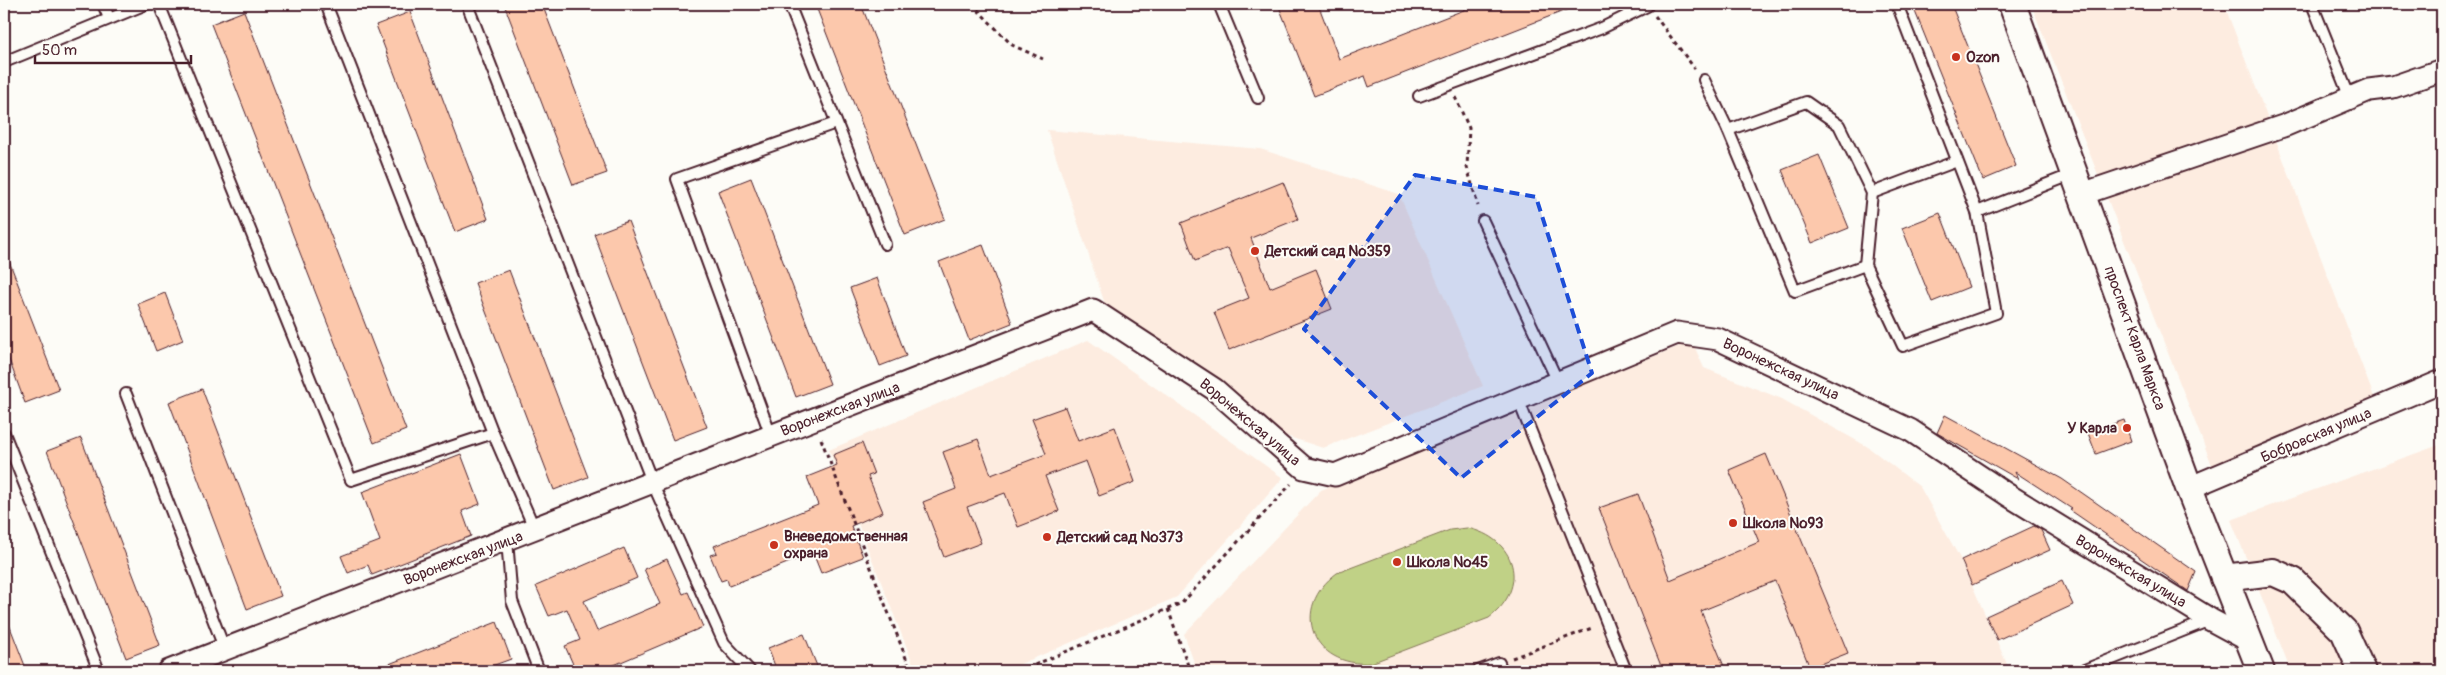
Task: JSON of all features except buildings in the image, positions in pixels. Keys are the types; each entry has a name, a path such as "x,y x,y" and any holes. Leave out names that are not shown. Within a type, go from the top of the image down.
{"street":[{"name":"проспект Карла Маркса","path":"2012,4 2189,488 2261,671"},
{"path":"2078,184 2286,125 2369,90 2393,87 2442,70"},
{"name":"Воронежская улица","path":"169,671 653,484 770,436 1093,310 1214,389 1304,468 1335,475 1677,333 1718,339 1910,430 2008,495 2211,620 2248,640"},
{"name":"Бобровская улица","path":"2189,488 2442,381"},
{"path":"2224,578 2273,572 2293,581 2344,632 2362,671"}],"lane":[{"path":"103,4 109,18"},
{"path":"4,62 146,4"},
{"path":"159,4 351,480 493,433"},
{"path":"326,4 493,433 535,530"},
{"path":"467,4 653,484 724,643 750,671"},
{"path":"789,4 885,244"},
{"path":"1219,4 1258,98"},
{"path":"1728,130 1806,102 1838,125 1872,193 1865,265 1903,346 1996,313 1977,212 1897,4"},
{"path":"2312,4 2350,98"},
{"path":"1419,96 1602,28 1647,5"},
{"path":"1704,80 1728,130 1795,291 1865,265"},
{"path":"770,436 677,179 836,123"},
{"path":"1872,193 1957,161"},
{"path":"1977,212 2078,184"},
{"path":"1483,222 1558,382"},
{"path":"126,394 225,650"},
{"path":"1518,399 1626,671"},
{"path":"4,433 99,671"},
{"path":"506,540 512,602 539,671"},
{"path":"2082,671 2211,620"},
{"path":"1478,671 1501,667"}],"path":[{"path":"972,4 1012,45 1043,59"},
{"path":"1647,5 1704,80"},
{"path":"1449,85 1469,128 1467,167 1483,222"},
{"path":"814,419 911,671"},
{"path":"1020,671 1182,603 1304,468"},
{"path":"1168,609 1190,671"},
{"path":"1501,667 1606,622"}],"highlighted area":[{"path":"1415,175 1536,197 1592,373 1461,478 1304,329"}],"shaded area":[{"path":"2031,4 2224,4 2374,397 2214,470"},
{"name":"Детский сад №359","path":"1047,130 1260,149 1399,194 1483,386 1323,448 1280,434 1106,307"},
{"name":"Детский сад №373","path":"1088,340 1283,478 1177,597 1004,671 916,671 829,450"},
{"name":"Школа №93","path":"1692,341 1704,368 1782,399 1868,447 1920,487 1961,560 2010,671 1197,671 1184,634 1321,490"},
{"path":"2442,444 2442,671 2291,671 2231,520"}],"green space":[{"path":"1467,528 1484,533 1497,542 1506,553 1512,565 1513,579 1510,592 1502,606 1489,618 1371,663 1351,662 1334,656 1322,646 1314,633 1311,618 1314,603 1322,587 1337,573 1450,530"}],"place":[{"name":"Ozon","path":"1956,57"},
{"name":"Детский сад №359","path":"1255,251"},
{"name":"У Карла","path":"2127,428"},
{"name":"Школа №93","path":"1733,523"},
{"name":"Детский сад №373","path":"1047,537"},
{"name":"Вневедомственная охрана","path":"774,545"},
{"name":"Школа №45","path":"1397,562"}]}
